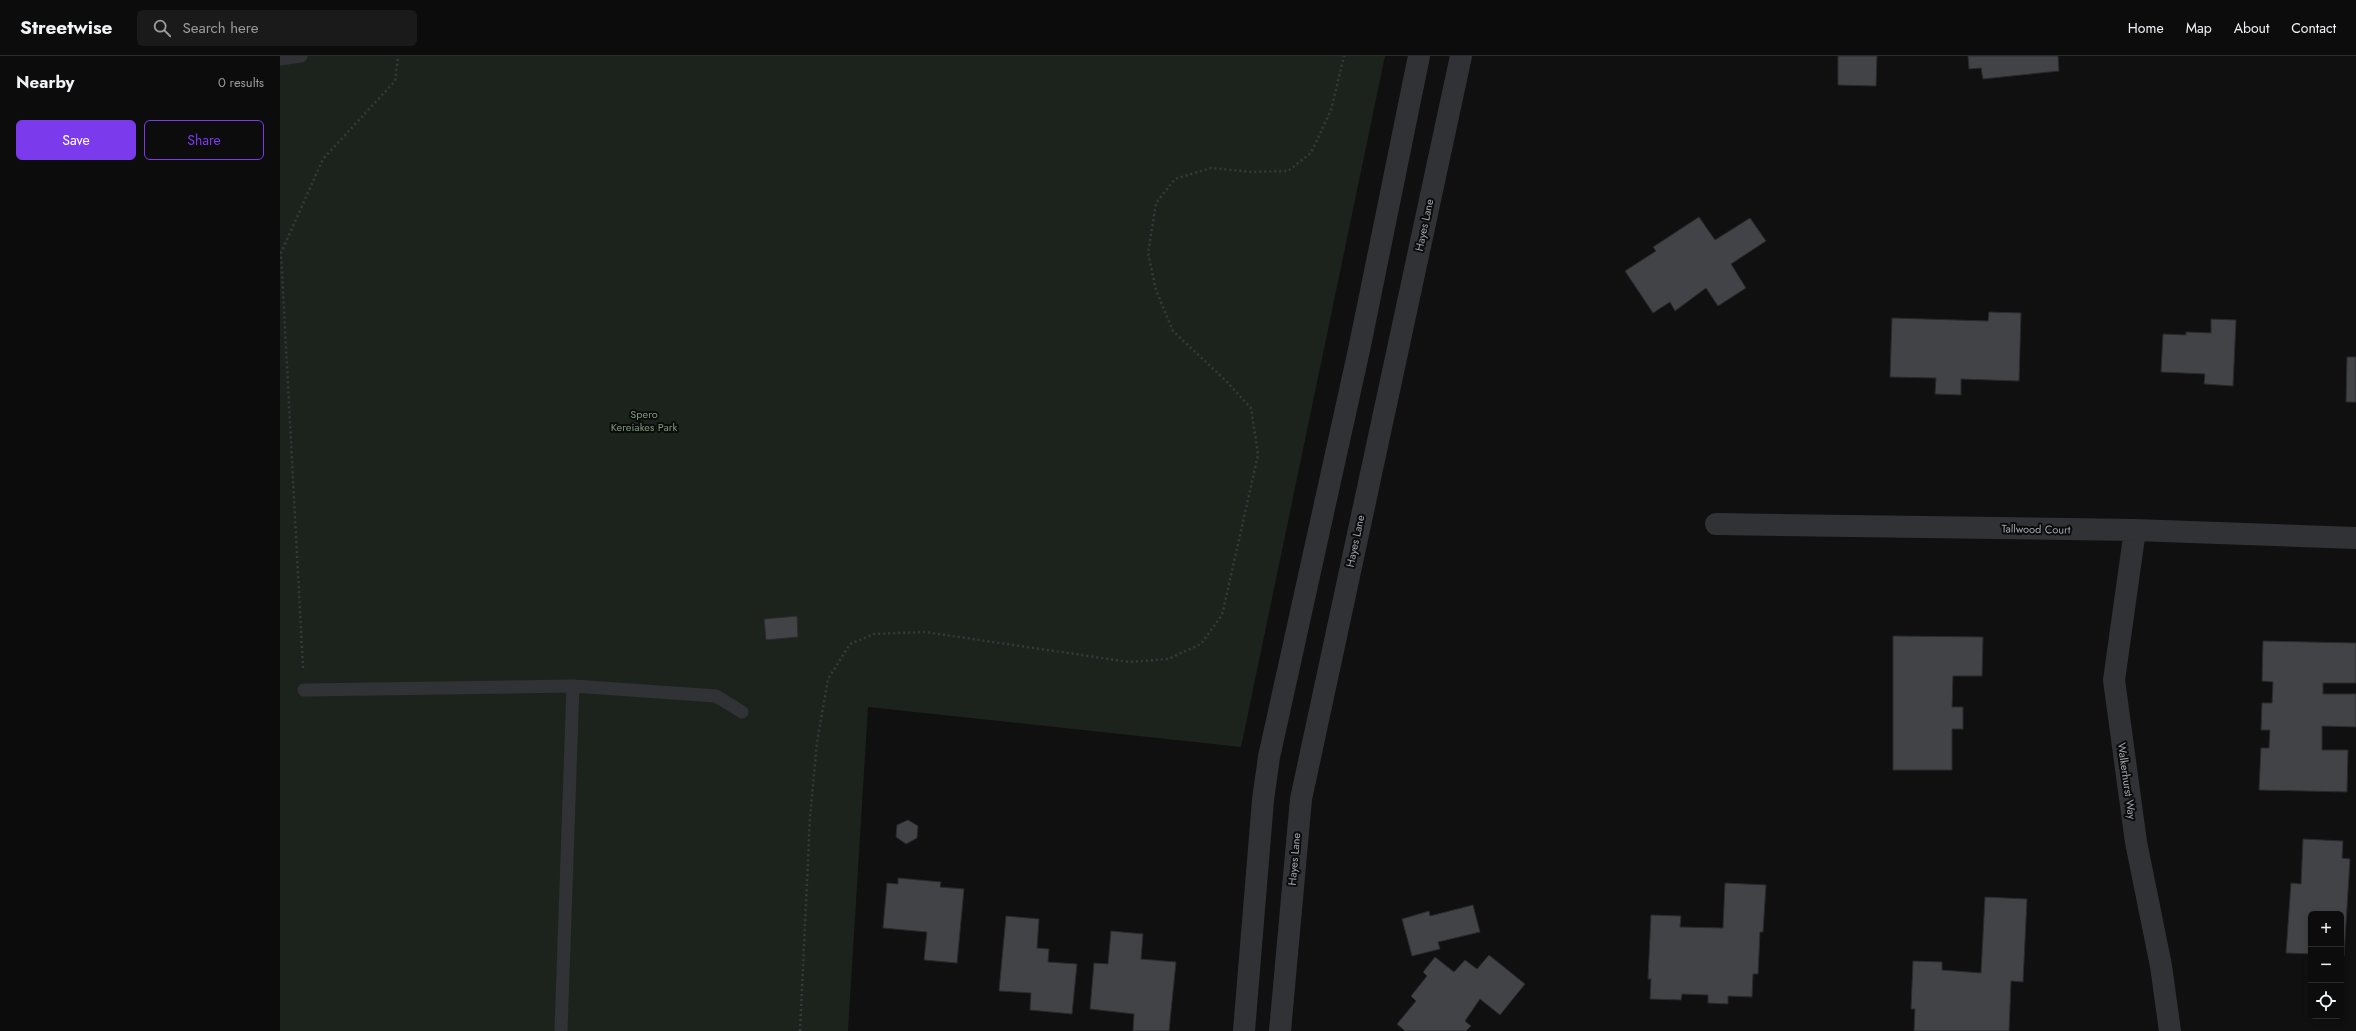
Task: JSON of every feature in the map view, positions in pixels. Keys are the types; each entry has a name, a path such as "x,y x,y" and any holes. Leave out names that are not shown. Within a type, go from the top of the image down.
{"street":[{"path":"1244,1031 1263,800 1269,758 1359,350 1419,56"},
{"name":"Hayes Lane","path":"1280,1031 1301,798 1461,56"},
{"name":"Tallwood Court","path":"1716,524 2135,530 2356,538"},
{"name":"Walkerhurst Way","path":"2135,530 2114,680 2136,842 2161,966 2170,1031"}],"lane":[{"path":"280,59 301,56"},
{"path":"304,690 573,686 716,696 742,712"},
{"path":"561,1031 573,686"}],"path":[{"path":"304,690 281,253 324,159 395,81 398,56"},
{"path":"800,1031 810,817 817,742 828,678 850,644 874,634 925,632 1129,662 1145,661 1168,659 1201,644 1222,615 1258,455 1251,408 1225,380 1173,330 1156,290 1148,253 1156,203 1175,179 1211,168 1252,172 1288,171 1311,153 1331,110 1344,56"}],"green space":[{"name":"Spero Kereiakes Park","path":"280,56 1385,56 1241,747 868,707 848,1031 280,1031"}],"building":[{"path":"1838,56 1877,56 1876,86 1838,85"},
{"path":"1968,56 2058,56 2059,71 1983,79 1981,68 1969,69"},
{"path":"1699,217 1715,240 1750,218 1766,241 1731,264 1746,288 1718,306 1706,288 1675,311 1670,302 1653,313 1625,271 1656,251 1653,247"},
{"path":"1989,312 2021,313 2019,381 1961,379 1961,395 1935,394 1936,378 1890,377 1892,318 1988,321"},
{"path":"2211,319 2236,320 2233,386 2204,384 2205,374 2161,372 2163,334 2186,335 2186,332 2211,333"},
{"path":"2347,357 2356,357 2356,402 2346,402"},
{"path":"797,616 798,637 766,640 764,619"},
{"path":"1893,636 1983,637 1982,676 1953,676 1952,707 1963,707 1963,729 1952,729 1952,770 1893,770"},
{"path":"2263,641 2356,643 2356,683 2323,683 2323,694 2356,694 2356,727 2322,726 2322,750 2348,750 2347,792 2259,790 2261,748 2269,748 2270,730 2261,730 2262,703 2272,703 2273,682 2262,681"},
{"path":"908,820 918,826 917,838 906,844 896,837 897,825"},
{"path":"2303,839 2343,841 2342,858 2350,859 2344,956 2344,911 2308,911 2308,954 2286,953 2291,883 2301,884"},
{"path":"898,878 941,882 940,887 964,889 957,963 924,960 927,932 883,928 887,883 898,884"},
{"path":"1725,883 1766,885 1763,932 1760,932 1758,974 1753,974 1752,997 1728,996 1728,1004 1708,1003 1708,995 1682,994 1681,1000 1650,999 1651,979 1648,979 1651,915 1681,916 1680,927 1723,928"},
{"path":"1985,897 2027,899 2023,982 2011,981 2009,1031 1914,1031 1915,1009 1911,1009 1913,961 1942,962 1942,970 1981,973"},
{"path":"1473,905 1480,932 1438,942 1440,949 1412,956 1402,919 1429,911 1430,916"},
{"path":"1006,916 1039,919 1037,948 1049,949 1048,962 1077,964 1072,1014 1030,1010 1031,993 999,991"},
{"path":"1111,931 1143,934 1141,959 1176,962 1169,1031 1133,1031 1134,1014 1090,1009 1094,963 1108,964"},
{"path":"1489,955 1525,984 1500,1015 1480,999 1465,1021 1471,1026 1466,1031 1405,1031 1397,1024 1416,1001 1411,996 1427,976 1423,972 1435,957 1454,972 1465,960 1477,969"}]}
